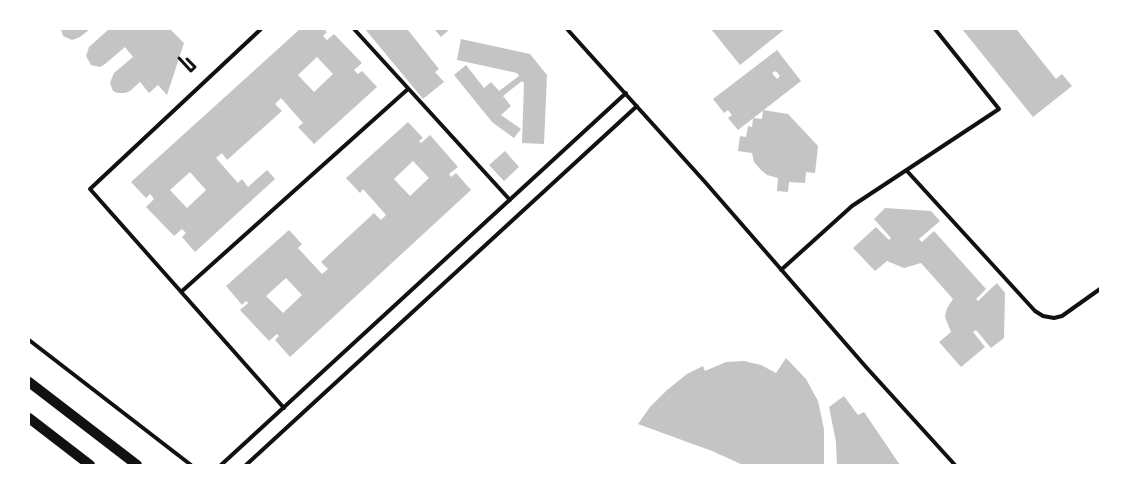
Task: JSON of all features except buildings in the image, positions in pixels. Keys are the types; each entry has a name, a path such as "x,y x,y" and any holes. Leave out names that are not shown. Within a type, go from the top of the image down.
{"main road":[{"path":"29,382 137,465"},
{"path":"29,418 90,465"}],"lane":[{"path":"261,29 90,189 284,408"},
{"path":"354,29 510,200"},
{"path":"568,29 955,465"},
{"path":"781,270 852,206 999,110 935,29"},
{"path":"181,292 408,89"},
{"path":"222,465 626,94"},
{"path":"246,465 636,106"},
{"path":"907,171 1034,311 1043,316 1054,318 1062,316 1100,289"},
{"path":"29,340 191,465"}],"path":[{"path":"179,58 191,71 195,68 187,59"}]}
